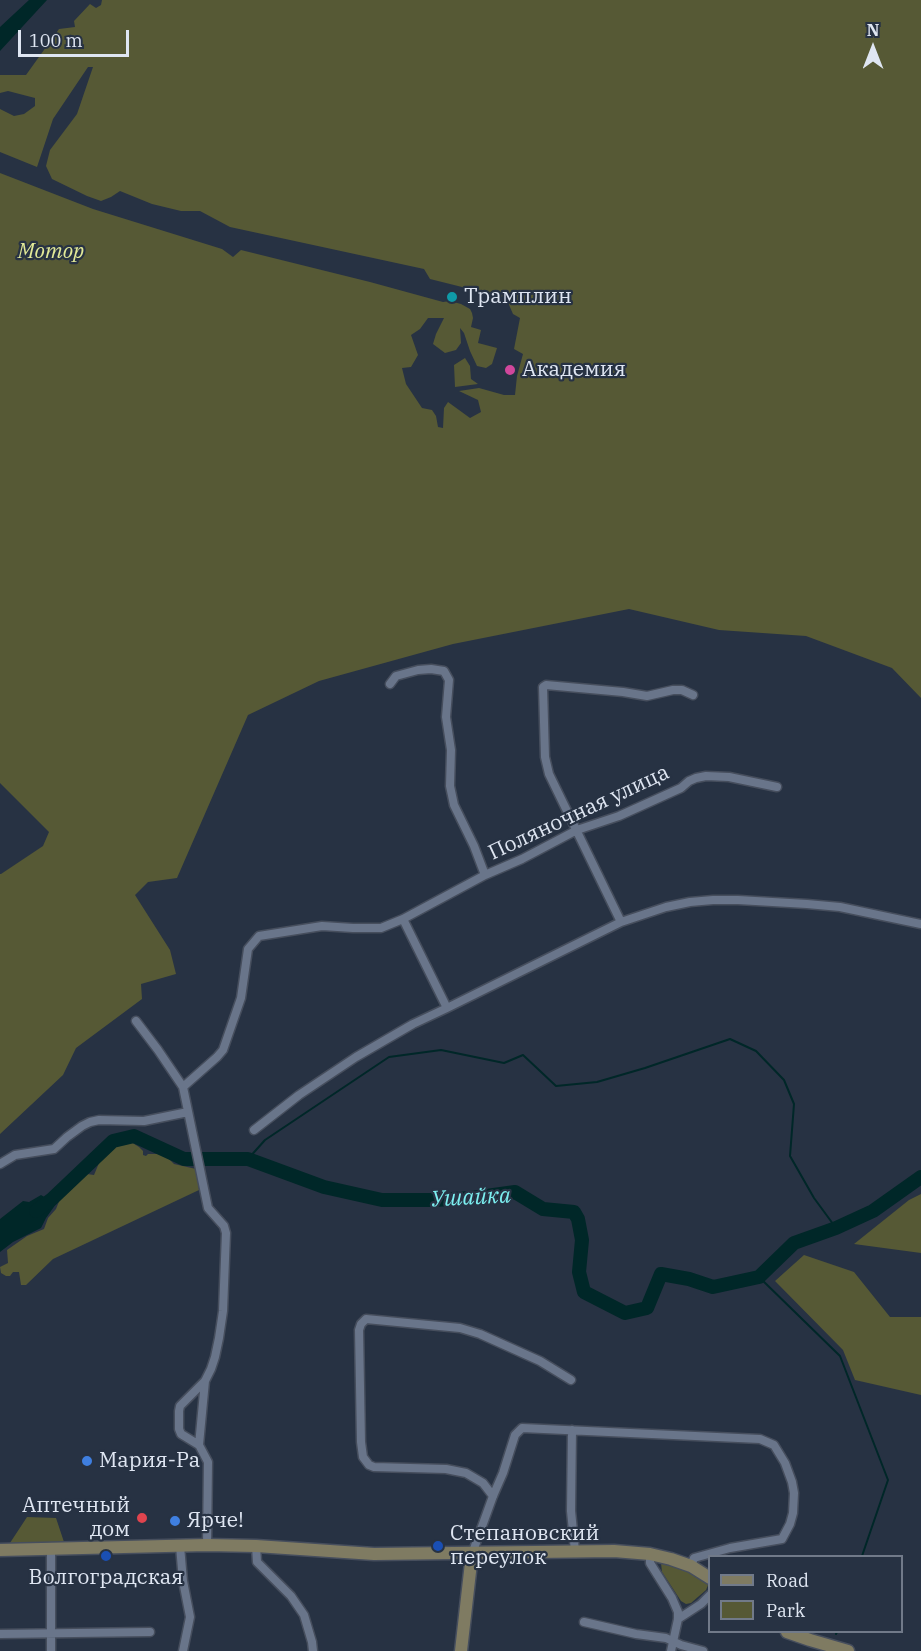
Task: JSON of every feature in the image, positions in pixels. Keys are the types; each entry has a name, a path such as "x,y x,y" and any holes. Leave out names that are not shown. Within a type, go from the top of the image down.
{"street":[{"path":"390,684 396,676 431,669 444,671 449,680 446,717 450,750 450,786 454,805 485,875"},
{"path":"621,922 549,774 545,757 543,687 546,685 646,696 682,690 693,695"},
{"name":"Поляночная улица","path":"183,1087 223,1050 241,998 248,948 259,936 322,926 381,928 577,830 619,816 681,788 696,778 729,777 777,787"},
{"path":"254,1130 299,1095 356,1057 413,1024 621,922 666,907 690,902 738,900 840,907 921,924"},
{"path":"403,919 447,1008"},
{"path":"136,1021 183,1087 208,1208 224,1226 226,1233 223,1311 219,1338 211,1368 205,1380 180,1406 178,1420 181,1434 199,1446 208,1462 207,1545"},
{"path":"0,1164 15,1155 54,1149 82,1125 90,1122 99,1120 144,1121 188,1112"},
{"path":"492,1496 483,1483 466,1473 446,1469 369,1465 363,1457 361,1442 359,1330 361,1324 366,1319 460,1328 480,1334 540,1361 571,1380"},
{"path":"199,1446 205,1380"},
{"path":"461,1651 472,1554 519,1429 525,1427 760,1439 774,1445 785,1463 794,1493 793,1513 782,1539 730,1548 694,1558 691,1566"},
{"path":"572,1430 571,1511 575,1551"},
{"path":"0,1550 207,1545 374,1554 614,1551 650,1554 691,1566 708,1577"},
{"path":"180,1546 183,1581 190,1617 183,1651"},
{"path":"256,1546 257,1562 291,1596 304,1615 313,1651"},
{"path":"51,1550 51,1651"},
{"path":"650,1554 650,1563 678,1612 671,1651"},
{"path":"678,1619 708,1597"},
{"path":"584,1622 636,1634 666,1638 703,1651"},
{"path":"0,1634 150,1632"},
{"path":"790,1633 848,1651"}],"green space":[{"name":"Мотор","path":"102,0 921,0 921,698 892,668 806,636 719,630 629,609 453,644 319,681 248,715 177,878 148,882 135,895 170,950 176,974 141,984 142,999 76,1048 63,1075 0,1134 0,874 43,846 49,832 0,783 0,173 93,209 222,249 233,257 241,250 443,302 450,301 470,309 473,318 471,327 481,330 478,343 497,348 492,364 486,368 477,366 460,328 461,343 456,350 445,353 433,344 444,318 428,318 420,329 411,335 418,355 411,367 402,368 406,384 422,408 432,410 438,427 443,428 444,408 448,402 470,418 481,412 478,400 459,391 479,388 504,395 515,395 523,354 514,349 520,318 513,314 506,298 430,279 424,269 230,227 200,211 181,211 152,204 120,191 101,201 52,179 46,166 50,150 77,114 93,67 88,67 53,119 37,167 0,152 0,109 14,116 24,114 35,106 35,98 8,91 0,93 0,75 26,75 59,29 75,27 74,21 90,4 96,8 101,5"},
{"path":"465,358 470,366 471,379 478,384 455,387 454,365"},
{"path":"131,1142 139,1147 143,1155 159,1154 166,1156 174,1164 196,1169 199,1190 53,1259 26,1285 21,1285 19,1272 13,1272 10,1276 1,1273 0,1267 8,1263 7,1250 27,1236 44,1229 62,1194 87,1174 94,1175 99,1163 115,1145"},
{"path":"921,1194 921,1253 854,1244 909,1200"},
{"path":"804,1255 854,1272 890,1317 921,1317 921,1395 855,1380 843,1350 775,1281"},
{"path":"27,1517 56,1518 65,1545 8,1546"},
{"path":"663,1561 691,1571 705,1579 708,1585 706,1590 691,1603 686,1604 681,1601 662,1572 661,1563"}],"shaded area":[{"path":"29,0 47,0 0,51 0,27"},
{"path":"41,1195 56,1204 41,1228 13,1242 0,1252 0,1219 23,1201 29,1202"}],"waterway":[{"path":"248,1159 265,1140 389,1057 441,1050 504,1063 523,1055 556,1086 597,1082 730,1039 756,1051 784,1080 794,1104 790,1156 814,1198 836,1228"},
{"name":"Ушайка","path":"36,1211 52,1199 113,1141 134,1136 184,1159 248,1159 324,1187 382,1200 472,1198 515,1192 543,1209 574,1212 578,1219 582,1240 579,1272 584,1292 625,1313 647,1308 661,1274 689,1279 713,1287 759,1277 794,1243 836,1228 873,1211 921,1177"},
{"path":"759,1277 840,1356 888,1480 862,1555"}],"place":[{"name":"Трамплин","path":"452,297"},
{"name":"Академия","path":"510,370"},
{"name":"Мария-Ра","path":"87,1461"},
{"name":"Аптечный дом","path":"142,1518"},
{"name":"Ярче!","path":"175,1521"},
{"name":"Степановский переулок","path":"438,1546"},
{"name":"Волгоградская","path":"106,1556"}]}
